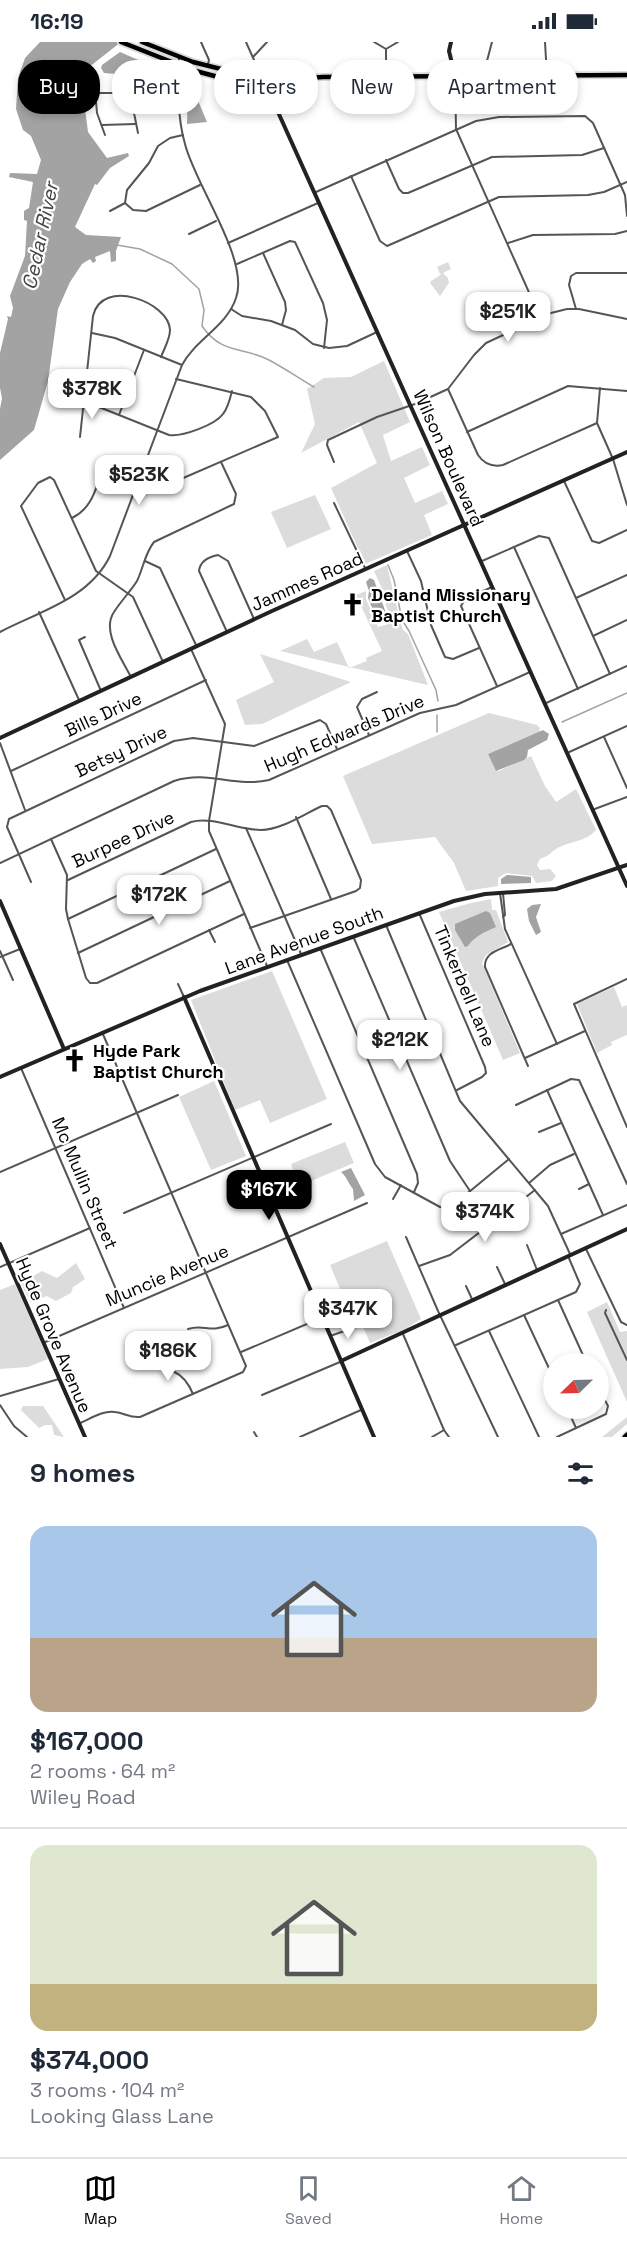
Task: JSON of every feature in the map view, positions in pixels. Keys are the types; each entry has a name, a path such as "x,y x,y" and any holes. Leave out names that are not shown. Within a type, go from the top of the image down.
{"main road":[{"path":"121,42 166,60"},
{"path":"142,42 214,68"},
{"path":"578,76 627,75"}],"street":[{"path":"201,42 208,60 208,67"},
{"name":"Wilson Boulevard","path":"246,42 254,60"},
{"path":"253,57 267,42"},
{"path":"374,42 386,49"},
{"path":"386,49 398,42"},
{"path":"451,42 449,51 451,60"},
{"path":"486,60 492,42"},
{"path":"544,42 546,60"},
{"path":"386,49 386,60"},
{"path":"97,114 105,135"},
{"path":"135,114 138,133"},
{"path":"0,632 82,591 100,574 110,556 182,365 191,351 231,309 237,297 239,285 237,264 187,152 182,114"},
{"name":"Wilson Boulevard","path":"279,114 627,886"},
{"path":"456,114 456,129 541,317"},
{"path":"314,193 477,121 499,117 585,116 590,118 621,185 626,199 627,216"},
{"path":"102,125 136,124"},
{"path":"125,203 127,190 149,163 158,146 170,138 183,135"},
{"path":"386,160 399,189 405,193 472,164 499,156 582,155 604,148"},
{"path":"351,176 380,241 387,246 489,201 506,196 588,195 627,182"},
{"path":"125,203 133,210 146,211 201,185"},
{"path":"228,243 318,202"},
{"path":"110,211 125,203"},
{"path":"189,234 217,221"},
{"path":"507,243 533,235 615,234 627,231"},
{"path":"237,264 290,241 297,243 325,311 327,330 324,348"},
{"path":"263,253 285,302 286,310 282,325"},
{"path":"576,309 568,285 571,276 576,273 627,273"},
{"path":"80,437 94,311 102,300 118,295 139,300 162,312 167,320 170,334 161,357"},
{"path":"231,309 242,316 265,319 282,325 324,348 342,347 377,332"},
{"path":"334,462 327,445 328,440 377,417 410,406 448,389 486,343 559,310 576,309 627,319"},
{"path":"92,333 115,338 182,365"},
{"path":"119,415 144,350"},
{"path":"141,471 164,479 187,478 278,436 261,406 250,397 176,379"},
{"path":"467,432 568,386 627,391"},
{"path":"600,388 597,423 627,505"},
{"path":"448,389 481,459 490,465 498,466 597,423"},
{"path":"84,401 169,435 180,436 216,420 225,411 232,391"},
{"name":"Jammes Road","path":"0,738 254,619 627,452"},
{"path":"72,518 84,511 90,502 109,458 114,456 143,467"},
{"path":"131,677 109,627 113,613 138,579 151,546 157,540 234,504 236,494 221,462"},
{"path":"65,600 22,509 23,502 33,489 41,481 50,477 54,480 96,571 135,600 163,662"},
{"path":"564,481 590,539 594,543 627,530"},
{"path":"334,503 365,570"},
{"path":"481,562 539,536 546,536 610,674"},
{"path":"514,547 578,688"},
{"path":"407,551 421,580 431,625 445,657 453,659 479,648"},
{"path":"227,632 199,571 201,564 208,559 218,555 228,561 254,619"},
{"path":"145,561 160,568 224,720 223,742 209,821 210,834 267,966"},
{"path":"576,598 627,575"},
{"path":"492,586 461,603 497,687"},
{"path":"39,612 79,701"},
{"path":"593,636 627,620"},
{"path":"86,637 79,640 101,691"},
{"path":"544,704 627,666"},
{"name":"Hugh Edwards Drive","path":"0,863 174,781 198,776 252,783 269,780 426,710 456,705 530,672"},
{"name":"Bills Drive","path":"11,771 206,680"},
{"path":"369,736 357,706 362,699 377,692"},
{"name":"Betsy Drive","path":"19,854 7,825 9,819 174,741 192,738 249,747 259,746 320,720 326,724 337,750"},
{"path":"567,753 627,726"},
{"path":"604,737 627,789"},
{"path":"0,742 26,811"},
{"path":"592,810 627,797"},
{"name":"Burpee Drive","path":"68,879 191,822 209,821 246,828 268,829 322,806 327,806 331,810 361,880 360,888 331,899"},
{"path":"250,928 331,899 296,817"},
{"path":"246,828 301,954"},
{"path":"51,839 68,879 66,902 68,919 86,978 90,982 97,983 244,914"},
{"path":"68,919 216,849"},
{"path":"19,854 31,882"},
{"name":"Lane Avenue South","path":"0,1077 184,997 386,924 470,897 556,889 627,865"},
{"path":"78,953 230,881"},
{"path":"502,893 505,930 556,1044"},
{"path":"0,901 64,1049"},
{"name":"Tinkerbell Lane","path":"419,913 485,1067 486,1073 482,1077 458,1090"},
{"path":"386,924 458,1090 460,1101 550,1210 579,1281 576,1292 456,1346"},
{"path":"209,930 215,942"},
{"path":"353,936 450,1161 470,1191"},
{"path":"511,944 488,956 484,963 528,1066"},
{"path":"320,948 417,1174 418,1182 414,1192"},
{"path":"1,956 21,949"},
{"path":"0,951 13,980"},
{"path":"287,959 377,1168 382,1174 446,1208 452,1206 509,1160"},
{"path":"627,979 574,1004 627,1127"},
{"path":"178,984 374,1437"},
{"path":"525,1059 585,1031"},
{"path":"78,1424 107,1412 133,1418 140,1417 246,1369 241,1352 102,1032"},
{"name":"Mc Mullin Street","path":"21,1068 124,1308"},
{"path":"516,1105 576,1079 582,1083 627,1184"},
{"path":"547,1090 603,1215"},
{"path":"0,1172 178,1095"},
{"path":"539,1132 561,1122"},
{"path":"124,1213 331,1124"},
{"path":"529,1183 550,1165 575,1154"},
{"path":"579,1189 589,1184"},
{"path":"393,1199 401,1185"},
{"path":"419,1266 450,1255 535,1190"},
{"name":"Muncie Avenue","path":"43,1343 368,1203"},
{"path":"561,1234 627,1204"},
{"path":"0,1267 90,1228"},
{"path":"262,1395 403,1334 472,1299 627,1229"},
{"path":"406,1237 498,1437"},
{"name":"Hyde Grove Avenue","path":"0,1244 85,1437"},
{"path":"526,1245 537,1270"},
{"path":"586,1248 621,1322 626,1325"},
{"path":"497,1267 505,1284"},
{"path":"466,1286 472,1299"},
{"path":"558,1300 583,1353"},
{"path":"606,1310 605,1313 627,1360"},
{"path":"524,1315 543,1356"},
{"path":"241,1352 322,1317"},
{"path":"188,1329 194,1327 215,1330 229,1324"},
{"path":"330,1336 359,1326"},
{"path":"489,1331 539,1437"},
{"path":"403,1334 449,1437"},
{"path":"143,1369 154,1368 181,1375 187,1381 193,1394"},
{"path":"0,1396 12,1391 39,1387 59,1379"},
{"path":"0,1406 8,1419 27,1437"},
{"path":"300,1437 362,1410"},
{"path":"572,1419 576,1428"},
{"path":"557,1437 597,1419"},
{"path":"432,1437 444,1430"},
{"path":"254,1432 256,1437"}],"shaded area":[{"path":"448,262 451,269 443,273 449,283 440,296 430,283 442,274 437,267"},
{"path":"384,361 410,422 383,435 391,461 422,447 430,465 404,478 415,503 442,491 448,504 424,515 432,535 365,564 331,488 377,463 359,422 301,453 315,424 307,389 324,378 351,377"},
{"path":"315,495 331,529 287,548 271,512"},
{"path":"387,565 403,630 408,634 428,685 351,667 367,661 366,658 382,651 356,595 366,591 366,599 378,627 388,624 391,616 386,606 385,595 374,571"},
{"path":"307,639 314,652 337,642 348,667 280,651"},
{"path":"260,654 351,682 262,724 245,725 236,700 274,682"},
{"path":"489,713 537,725 540,728 539,732 488,754 496,770 499,771 531,756 545,786 556,802 576,789 596,830 587,837 561,846 540,859 537,865 540,870 550,869 556,876 552,881 536,883 532,876 506,873 498,878 498,886 466,891 454,863 435,837 372,844 343,776"},
{"path":"491,899 492,910 496,910 508,942 486,955 482,963 520,1053 503,1060 439,912","holes":["454,927 492,929 476,937 468,946"]},
{"path":"272,971 327,1099 270,1123 260,1100 235,1110 191,1000"},
{"path":"614,987 622,1007 627,1005 627,1035 611,1042 612,1045 597,1053 577,1004"},
{"path":"214,1081 246,1156 211,1170 179,1097"},
{"path":"345,1142 354,1163 299,1186 291,1164"},
{"path":"387,1241 421,1319 405,1329 370,1343 355,1308 349,1310 330,1265"},
{"path":"76,1263 85,1279 73,1287 71,1293 56,1301 47,1296 30,1302 21,1283 42,1271 57,1278"},
{"path":"15,1284 48,1359 28,1367 0,1369 0,1290"},
{"path":"607,1302 620,1332 627,1331 627,1402 609,1362 609,1353 605,1353 587,1312"},
{"path":"23,1406 43,1406 64,1437 54,1435 52,1425 39,1428 21,1410"},
{"path":"627,1417 627,1424 612,1437 602,1437"}],"water":[{"path":"40,42 121,42 98,60 24,60"},
{"path":"120,52 138,60 112,60 112,74 104,73 102,65"},
{"name":"Cedar River","path":"18,78 18,114 86,114 88,132 107,158 128,153 129,156 110,168 97,185 95,184 75,227 86,235 121,237 116,251 116,261 111,262 110,251 95,257 96,261 93,263 90,259 82,264 70,282 58,309 48,381 34,430 0,460 2,398 0,353 7,316 11,317 13,308 10,296 25,256 27,221 24,220 24,211 29,208 33,182 9,177 10,173 37,174 41,160 31,136 23,130 16,109"},
{"path":"202,110 207,122 187,124 187,114 202,114"},
{"path":"370,578 374,580 386,613 382,622 378,622 368,598 369,591 366,582"},
{"path":"543,730 549,734 547,740 528,750 524,760 496,771 488,754"},
{"path":"507,875 531,877 531,883 501,884 501,879"},
{"path":"541,904 536,917 541,932 536,935 529,921 527,909 532,905"},
{"path":"486,911 490,913 496,927 477,937 465,947 455,930 455,924"},
{"path":"351,1168 365,1195 354,1201 353,1189 341,1172"}],"waterway":[{"path":"117,245 140,249 172,264 199,289 204,310 202,326 217,342 269,360 314,387"},
{"path":"388,565 394,580 402,620 436,690 438,701"},
{"path":"562,722 627,693"},
{"path":"437,715 437,732"}],"place":[{"name":"Deland Missionary Baptist Church","path":"353,604"},
{"name":"Hyde Park Baptist Church","path":"75,1060"}]}
